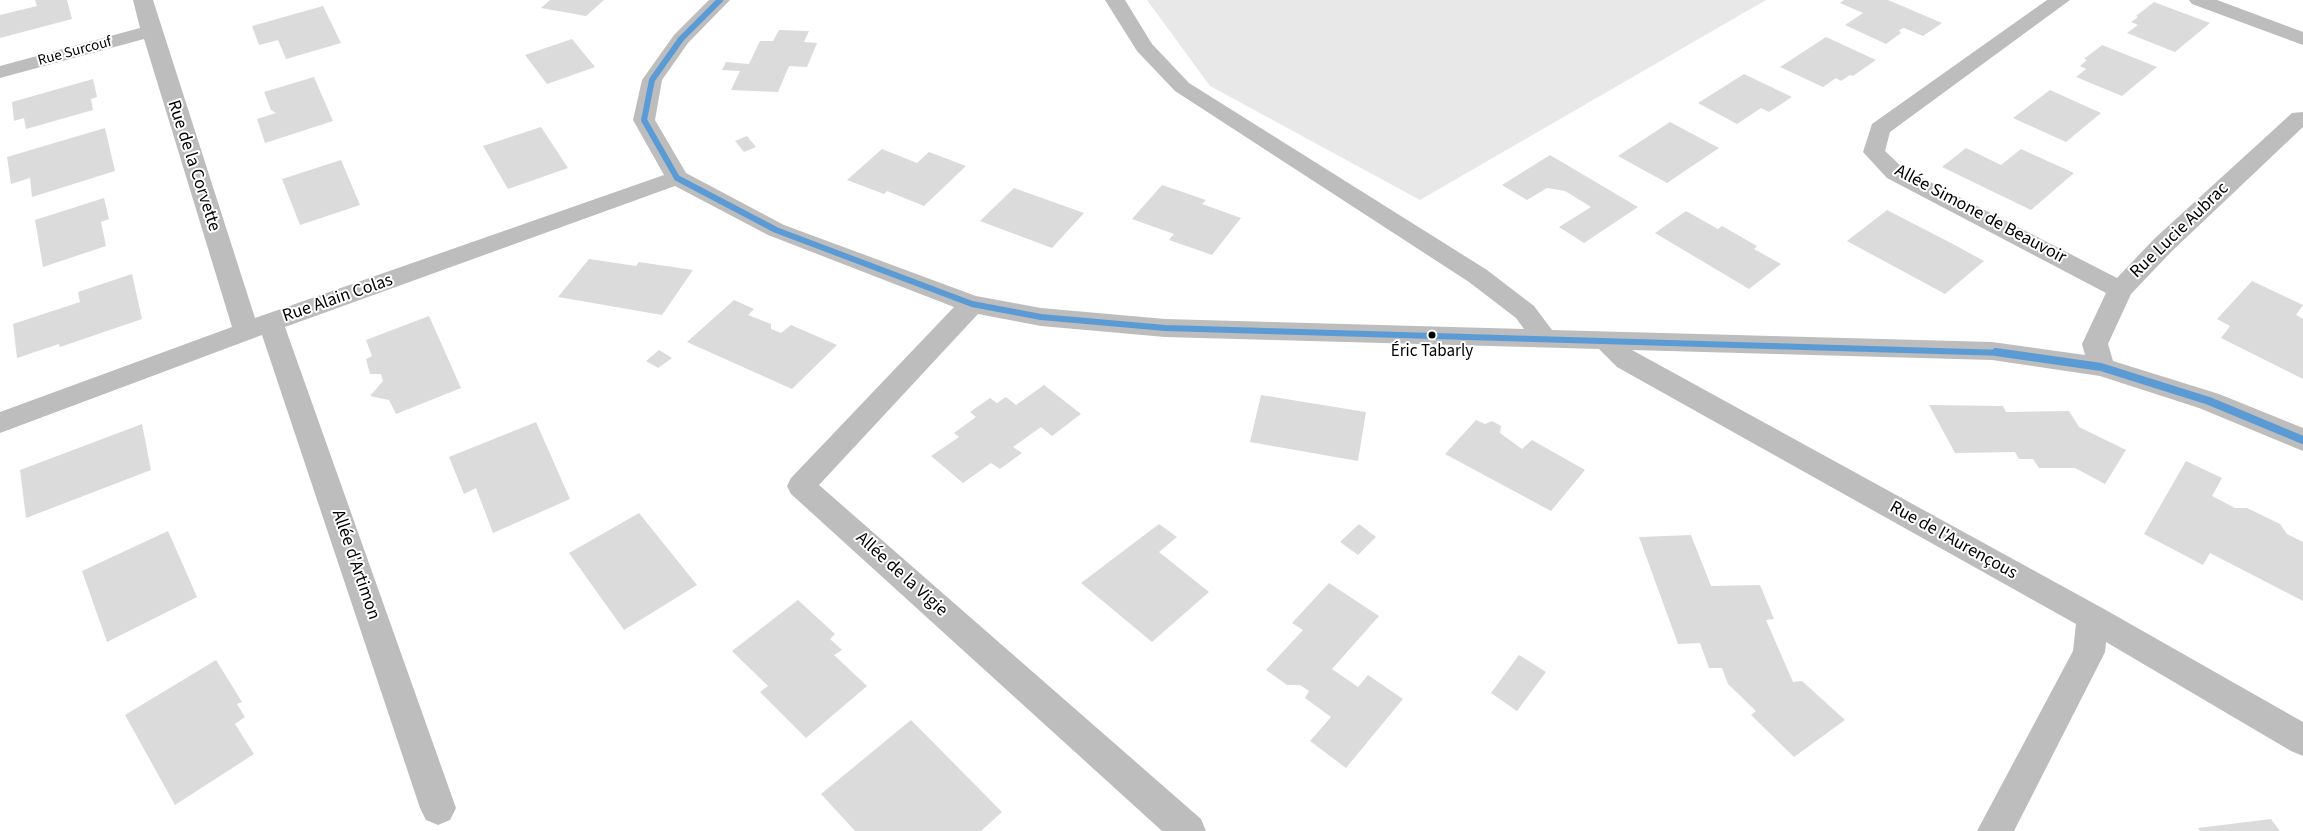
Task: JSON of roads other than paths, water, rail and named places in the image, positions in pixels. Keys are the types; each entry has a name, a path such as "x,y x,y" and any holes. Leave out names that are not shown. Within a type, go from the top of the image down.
{"street":[{"name":"Rue de la Corvette","path":"143,0 151,31 258,327"},
{"path":"720,0 681,39 652,80 644,120 677,178 776,230 972,304 1041,317 1165,328 1992,350 2101,367 2209,401 2303,440"},
{"path":"1115,0 1144,47 1182,87 1478,276 1525,312 1545,339"},
{"name":"Allée Simone de Beauvoir","path":"2060,0 1880,129 1874,152 1895,173 2120,290"},
{"path":"2199,0 2303,39"},
{"name":"Rue Surcouf","path":"0,72 151,31"},
{"name":"Rue Lucie Aubrac","path":"2101,367 2095,344 2120,290 2163,245 2302,117"},
{"name":"Rue Alain Colas","path":"0,423 258,327 677,178"},
{"name":"Allée de la Vigie","path":"972,304 801,486 1188,831"},
{"name":"Allée d'Artimon","path":"258,327 438,808"},
{"name":"Rue de l'Aurençous","path":"1606,341 1626,360 2093,618 2303,740"},
{"path":"1995,831 2089,652 2093,618"}],"place":[{"name":"Éric Tabarly","path":"1432,335"}]}
